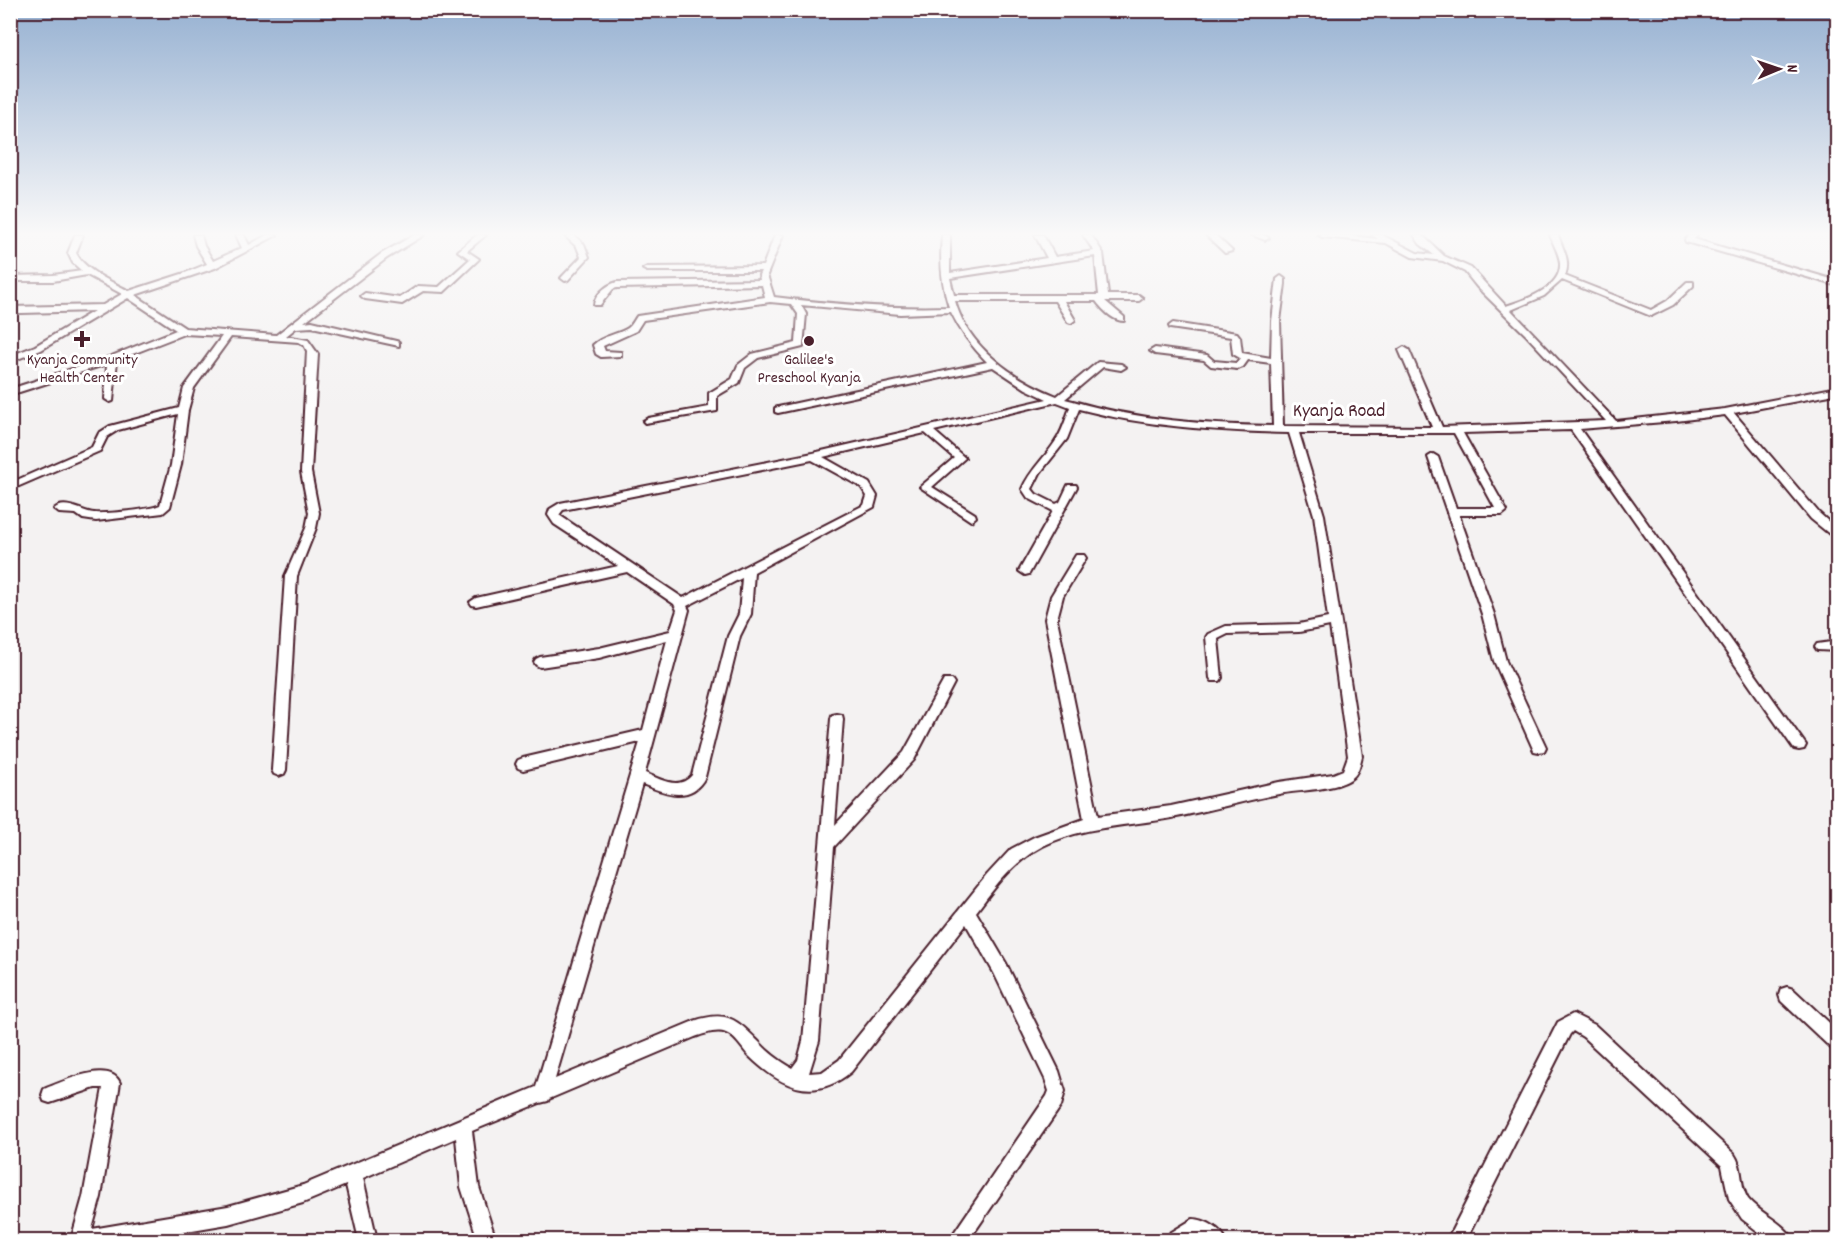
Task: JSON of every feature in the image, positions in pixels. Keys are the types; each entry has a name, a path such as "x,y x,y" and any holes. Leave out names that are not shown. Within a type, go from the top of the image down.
{"street":[{"path":"279,337 335,293"},
{"path":"365,296 402,301 413,293"},
{"path":"597,303 605,293"},
{"path":"768,293 770,299"},
{"name":"Kyanja Road","path":"949,293 951,303 965,332 993,364 1029,387 1075,405 1113,414 1190,426 1286,430 1456,430 1614,424 1728,412 1835,393"},
{"path":"1101,293 1106,309 1121,319"},
{"path":"50,1095 100,1079 109,1080 112,1083 92,1197 81,1240 228,1215 303,1194 694,1029 716,1023 732,1027 777,1070 796,1078 823,1082 835,1076 1016,854 1039,841 1092,823 1234,800 1280,788 1334,780 1348,774 1355,756 1319,515 1286,430 1275,362 1277,304 1281,293"},
{"path":"1489,293 1614,424"},
{"path":"1505,309 1530,301 1540,293"},
{"path":"1602,293 1651,313 1670,303 1680,293"},
{"path":"10,359 38,348 128,294 183,331 226,336 279,337 303,340 311,347 313,354 306,472 314,513 311,528 291,576 279,770"},
{"path":"1058,298 1071,320"},
{"path":"618,354 601,354 598,345 633,329 640,318 770,299 827,306 916,311 951,303 1058,298 1139,298"},
{"path":"648,421 714,409 712,395 736,381 745,363 764,352 800,345 802,314 795,303"},
{"path":"802,314 827,306"},
{"path":"10,310 104,308"},
{"path":"293,326 312,324 396,344"},
{"path":"1173,326 1234,335 1238,354 1275,362"},
{"path":"10,392 112,359 183,331"},
{"path":"60,509 79,511 87,516 96,517 159,510 165,507 176,465 183,410 194,380 226,336"},
{"path":"1404,350 1438,430"},
{"path":"1155,351 1207,358 1211,363 1237,366 1245,357"},
{"path":"110,399 112,359"},
{"path":"778,410 993,364"},
{"path":"542,1095 649,735 683,610 682,604 558,521 553,515 554,512 560,507 813,456 1059,399 1101,364 1120,367"},
{"path":"1058,508 1032,496 1027,489 1037,467 1055,448 1068,428 1075,405"},
{"path":"10,487 96,448 104,435 114,428 183,410"},
{"path":"1728,412 1815,516 1838,537"},
{"path":"1573,426 1799,745"},
{"path":"926,429 960,458 925,487 971,517"},
{"path":"1452,512 1502,511 1456,430"},
{"path":"682,604 863,511 872,502 872,493 865,485 813,456"},
{"path":"1433,457 1488,614 1500,660 1539,747"},
{"path":"1058,508 1064,504 1072,488"},
{"path":"1025,571 1059,513 1058,508"},
{"path":"1080,558 1057,596 1051,619 1092,823"},
{"path":"476,602 628,568"},
{"path":"637,776 680,790 690,788 698,777 734,636 746,614 748,569"},
{"path":"1216,678 1212,637 1216,633 1226,630 1299,628 1334,621"},
{"path":"540,662 599,653 675,634"},
{"path":"1821,647 1838,646"},
{"path":"827,844 909,756 948,683"},
{"path":"796,1078 805,1063 811,1041 837,719"},
{"path":"523,764 649,735"},
{"path":"958,1240 1055,1100 1057,1091 1048,1066 1000,968 967,912"},
{"path":"1787,994 1838,1043"},
{"path":"1456,1240 1564,1028 1573,1022 1589,1031 1728,1160 1735,1172 1734,1187 1739,1202 1784,1240"},
{"path":"463,1126 470,1187 487,1240"},
{"path":"353,1174 368,1240"},
{"path":"1177,1240 1193,1228 1198,1228 1217,1240"}],"place":[{"name":"Kyanja Community Health Center","path":"82,339"},
{"name":"Galilee's Preschool Kyanja","path":"809,341"}]}
